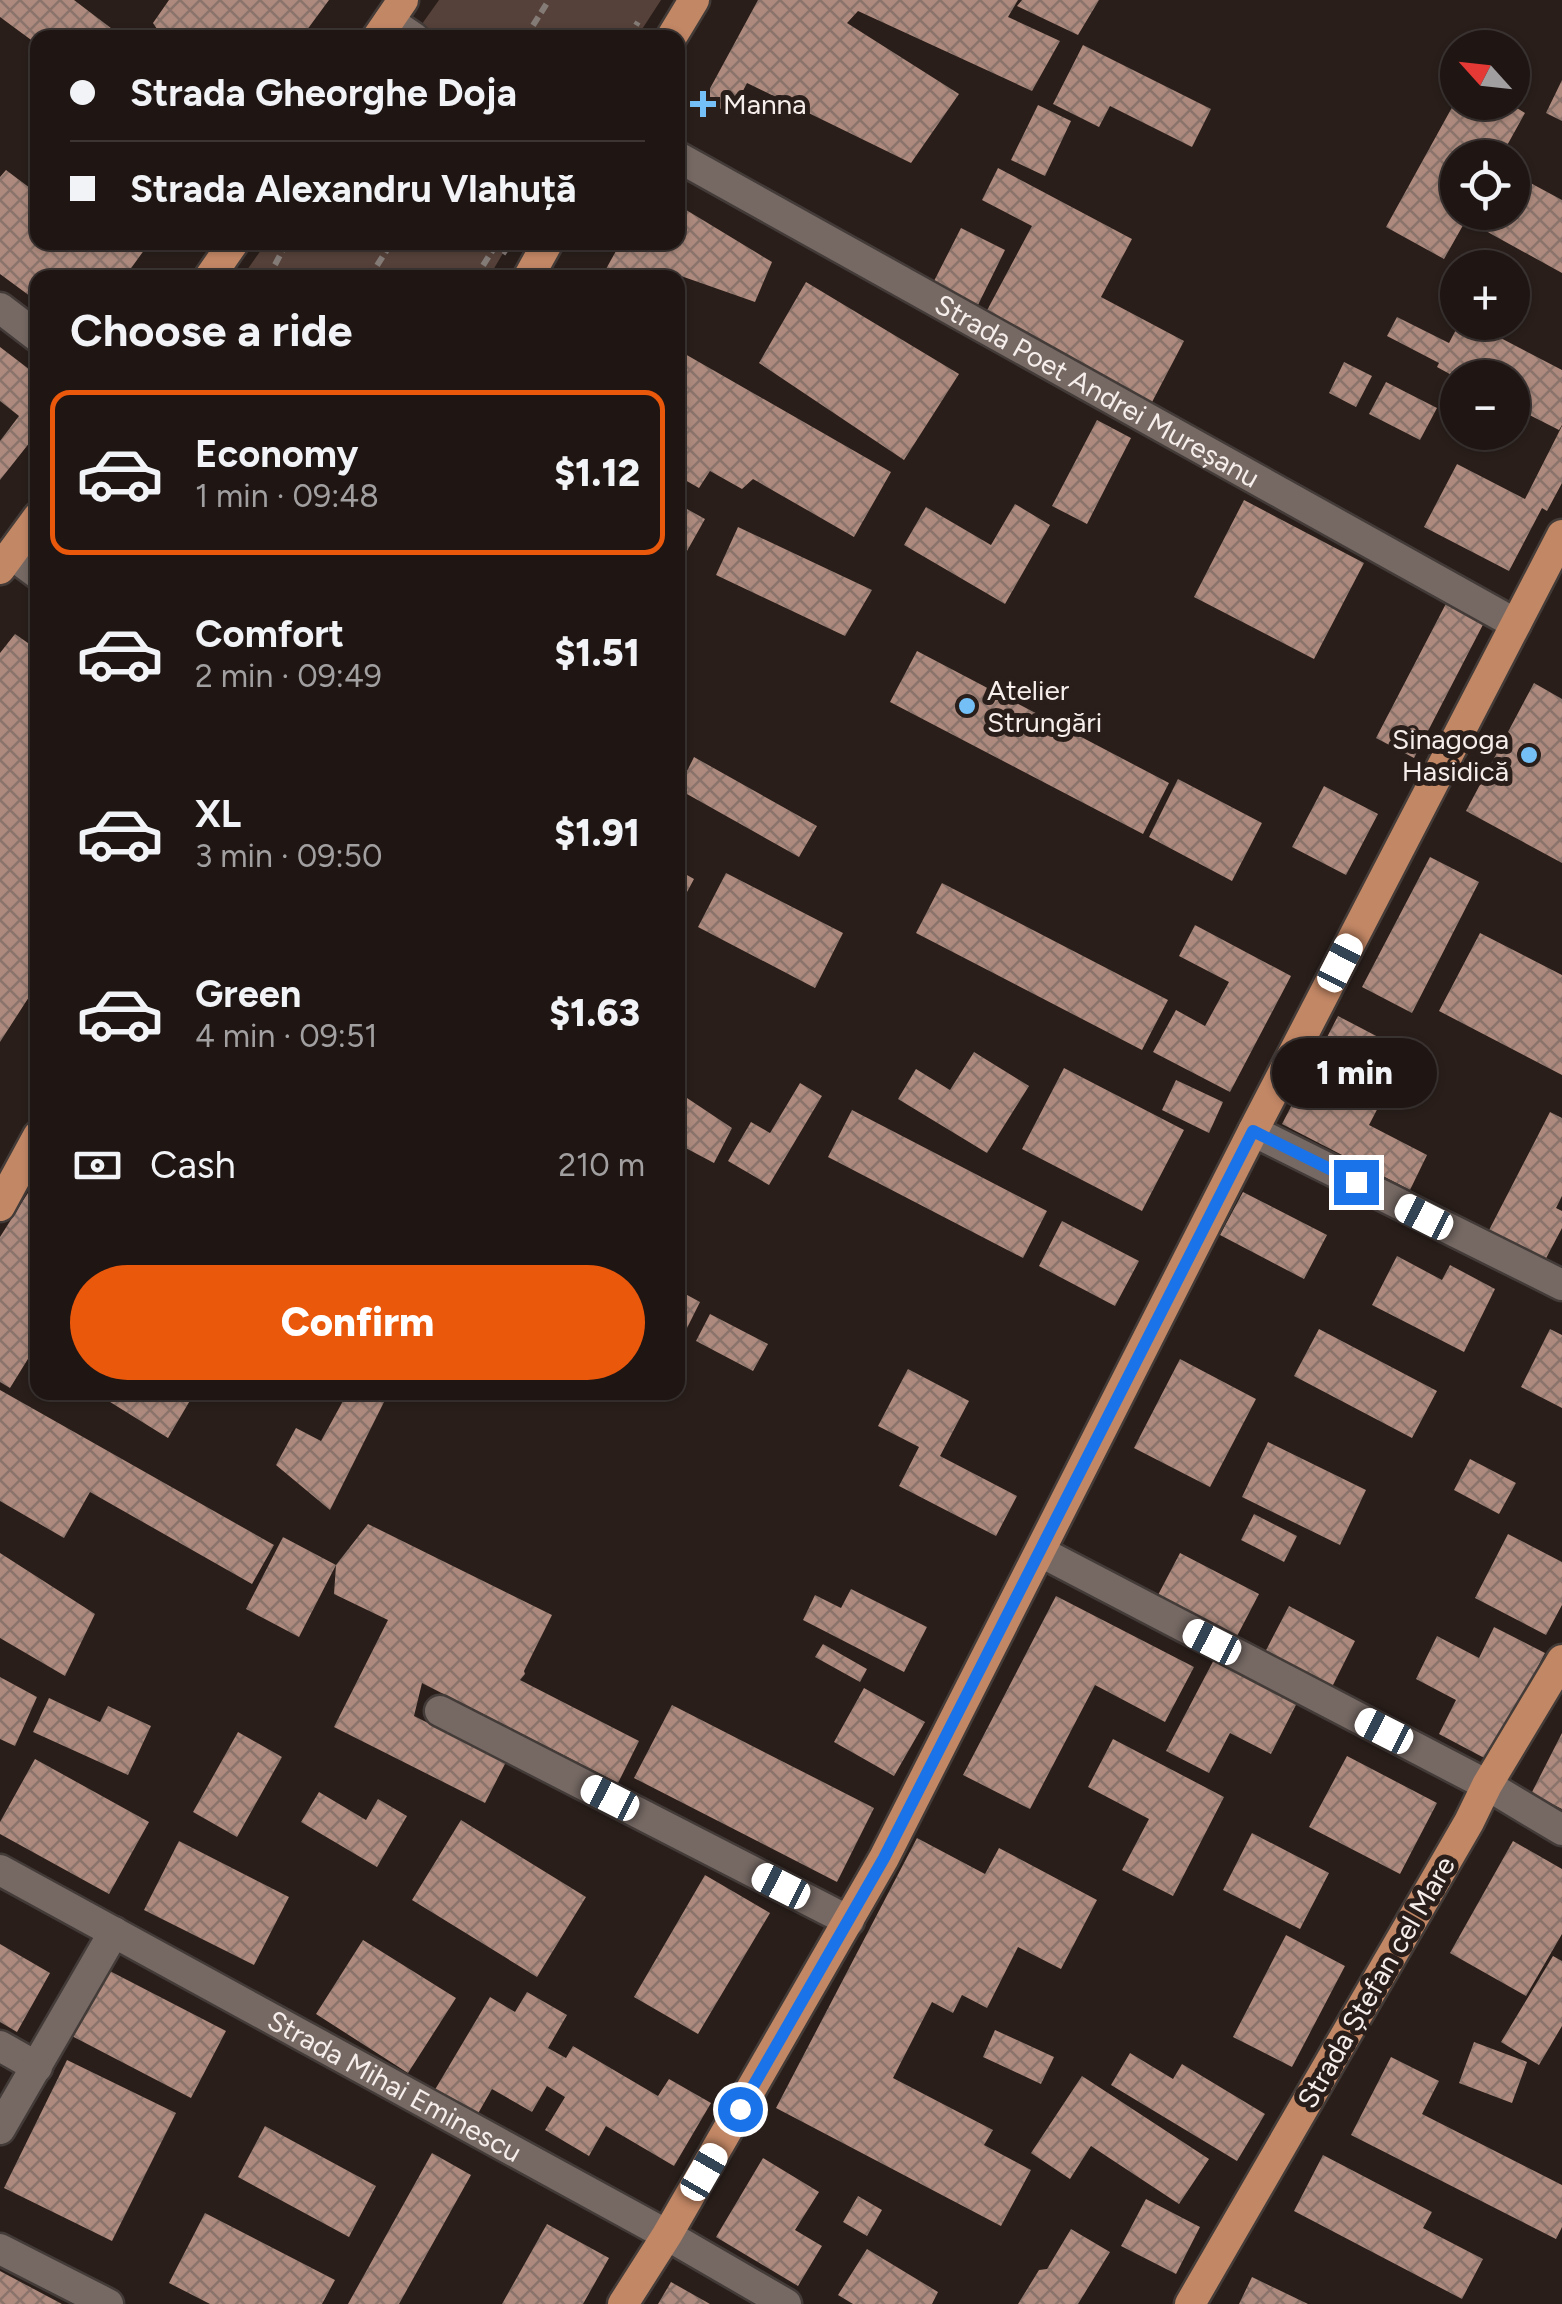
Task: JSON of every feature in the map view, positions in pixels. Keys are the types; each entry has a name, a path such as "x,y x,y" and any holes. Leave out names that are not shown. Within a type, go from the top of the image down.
{"main road":[{"path":"676,30 694,0"},
{"path":"5,562 30,528"},
{"path":"623,2304 884,1858 1562,534"},
{"path":"0,1206 30,1151"},
{"name":"Strada Ștefan cel Mare","path":"1190,2304 1562,1660"}],"street":[{"name":"Strada Poet Andrei Mureșanu","path":"685,161 1516,624"},
{"path":"0,308 30,331"},
{"path":"5,562 30,571"},
{"path":"1253,1131 1562,1285"},
{"path":"1041,1552 1487,1785 1562,1830"},
{"path":"440,1711 849,1921"},
{"name":"Strada Mihai Eminescu","path":"0,1870 667,2234 786,2304"},
{"path":"0,2129 114,1932"},
{"path":"0,2046 38,2066"},
{"path":"0,2248 108,2304"}],"path":[{"path":"530,30 549,0"}],"shaded area":[{"path":"439,0 661,0 642,30 418,30"},
{"path":"261,250 505,250 493,270 247,270"}],"building":[{"path":"0,0 74,0 113,30 30,30 30,39 0,17"},
{"path":"169,0 329,0 307,30 158,30 153,23"},
{"path":"758,0 1018,0 1008,17 1060,41 1032,91 858,11 847,23 959,94 911,163 747,83 729,118 707,94"},
{"path":"1022,0 1099,0 1078,35 1017,6"},
{"path":"1083,45 1211,109 1192,147 1110,106 1099,127 1053,104"},
{"path":"1562,80 1562,121 1546,113"},
{"path":"1038,105 1071,121 1045,176 1011,160"},
{"path":"1445,120 1521,120 1510,140 1440,140 1440,230 1460,230 1449,250 1440,250 1440,257 1386,227"},
{"path":"998,168 1132,239 1101,297 1184,341 1151,404 984,316 1032,226 982,200"},
{"path":"6,170 30,188 30,250 144,250 130,270 30,270 30,296 0,274 0,177"},
{"path":"1530,183 1562,200 1562,273 1530,255 1530,250 1520,250 1484,230 1530,230"},
{"path":"685,209 772,262 755,302 685,277 685,270 605,270 617,250 685,250"},
{"path":"961,228 1005,250 977,307 932,285"},
{"path":"806,282 959,374 904,460 759,363"},
{"path":"1397,317 1449,343 1504,340 1562,370 1562,425 1559,430 1530,415 1530,360 1440,360 1440,369 1439,363 1387,336"},
{"path":"0,347 30,370 30,442 0,480 0,441 19,416 0,401"},
{"path":"685,354 891,472 854,537 753,479 742,489 710,471 699,488 685,480"},
{"path":"1344,362 1372,376 1356,407 1329,393"},
{"path":"1386,382 1437,408 1420,440 1369,414"},
{"path":"1097,420 1131,438 1087,524 1052,506"},
{"path":"1562,426 1562,483 1547,511 1542,508 1509,571 1424,527 1457,464 1525,499"},
{"path":"1244,500 1364,563 1314,659 1194,597"},
{"path":"1015,504 1050,525 1005,604 904,545 926,507 991,545"},
{"path":"685,508 705,519 685,555"},
{"path":"738,527 872,590 845,636 716,575"},
{"path":"1451,594 1489,613 1414,758 1376,738"},
{"path":"15,634 30,644 30,995 0,1042 0,653"},
{"path":"917,651 1169,783 1143,834 890,702"},
{"name":"Sinagoga Hasidică","path":"1534,683 1562,699 1562,863 1466,811"},
{"path":"694,757 817,826 799,857 685,793 685,775"},
{"path":"1178,779 1262,823 1232,881 1149,837"},
{"path":"1324,786 1378,814 1346,875 1292,847"},
{"path":"1430,857 1479,882 1412,1013 1362,987"},
{"path":"726,873 843,933 815,988 698,927"},
{"path":"685,874 694,879 685,896"},
{"path":"942,883 1168,1000 1142,1050 916,933"},
{"path":"1195,925 1291,976 1230,1092 1153,1052 1176,1010 1205,1026 1229,982 1179,956"},
{"path":"1480,933 1562,975 1562,1075 1439,1011"},
{"path":"1338,1016 1407,1052 1369,1125 1427,1155 1410,1190 1282,1124"},
{"path":"974,1052 1029,1086 987,1153 898,1099 916,1069 950,1090"},
{"path":"1064,1068 1184,1130 1142,1211 1022,1149"},
{"path":"1176,1080 1223,1102 1209,1133 1162,1110"},
{"path":"800,1083 822,1096 769,1185 728,1161 751,1122 770,1133"},
{"path":"685,1097 732,1128 714,1163 685,1148"},
{"path":"852,1110 1047,1211 1023,1258 828,1157"},
{"path":"1550,1112 1562,1118 1562,1196 1556,1208 1562,1211 1562,1228 1542,1266 1486,1236"},
{"path":"30,1190 30,1356 10,1388 0,1382 0,1237"},
{"path":"1243,1192 1327,1235 1304,1279 1220,1235"},
{"path":"1062,1221 1139,1261 1115,1306 1039,1266"},
{"path":"1397,1256 1442,1280 1450,1265 1495,1289 1464,1352 1372,1305"},
{"path":"685,1294 700,1302 685,1332"},
{"path":"710,1314 768,1344 753,1371 696,1341"},
{"path":"1319,1329 1437,1391 1412,1438 1294,1376"},
{"path":"1550,1329 1562,1335 1562,1408 1521,1387"},
{"path":"1180,1359 1256,1399 1210,1487 1134,1448"},
{"path":"908,1369 969,1401 940,1456 1017,1496 996,1536 899,1486 919,1447 878,1426"},
{"path":"0,1390 274,1545 252,1584 90,1492 64,1538 0,1501"},
{"path":"107,1400 190,1400 168,1438"},
{"path":"344,1400 385,1400 330,1510 276,1465 296,1428 321,1441"},
{"path":"1268,1442 1366,1490 1340,1545 1242,1497"},
{"path":"1470,1459 1516,1483 1499,1514 1454,1490"},
{"path":"1254,1514 1297,1536 1284,1562 1241,1540"},
{"path":"368,1524 552,1615 520,1680 639,1741 618,1783 422,1683 414,1716 506,1762 485,1803 334,1727 388,1620 334,1594 336,1565"},
{"path":"1508,1534 1562,1562 1562,1605 1546,1635 1475,1598"},
{"path":"283,1537 336,1565 299,1637 246,1609"},
{"path":"0,1553 95,1614 65,1676 0,1638"},
{"path":"1180,1553 1259,1594 1237,1636 1158,1595"},
{"path":"851,1589 927,1627 904,1672 803,1620 815,1595 841,1608"},
{"path":"1056,1596 1194,1667 1165,1722 1095,1685 1030,1809 963,1775"},
{"path":"1289,1606 1355,1641 1329,1693 1262,1658"},
{"path":"1494,1627 1545,1653 1490,1761 1439,1734 1456,1700 1416,1679 1437,1636 1479,1658"},
{"path":"823,1644 867,1669 860,1682 815,1657"},
{"path":"1218,1652 1301,1695 1271,1754 1230,1733 1209,1773 1166,1751"},
{"path":"0,1677 37,1697 15,1746 0,1739"},
{"path":"864,1688 925,1722 894,1776 834,1742"},
{"path":"49,1698 100,1722 108,1706 151,1726 128,1775 33,1732"},
{"path":"672,1705 874,1808 837,1882 634,1778"},
{"path":"238,1732 282,1757 237,1837 193,1812"},
{"path":"1562,1733 1562,1809 1531,1794"},
{"path":"1113,1739 1224,1797 1173,1896 1122,1870 1149,1819 1088,1787"},
{"path":"1347,1756 1437,1803 1400,1874 1309,1827"},
{"path":"35,1759 149,1822 109,1894 0,1834 0,1822"},
{"path":"319,1792 366,1820 378,1799 407,1816 377,1867 301,1822"},
{"path":"461,1820 586,1897 537,1977 412,1900"},
{"path":"1252,1833 1329,1873 1300,1929 1223,1890"},
{"path":"917,1838 985,1874 999,1848 1097,1900 1061,1969 1018,1947 987,2008 962,1995 953,2013 932,2002 893,2078 993,2130 984,2145 1031,2170 1001,2226 776,2108"},
{"path":"179,1841 289,1897 254,1965 144,1910"},
{"path":"1513,1841 1562,1869 1562,1934 1526,1996 1450,1953"},
{"path":"705,1875 770,1913 698,2034 634,1997"},
{"path":"1286,1935 1345,1966 1292,2067 1233,2037"},
{"path":"363,1940 456,1998 408,2073 316,2014"},
{"path":"0,1944 50,1973 17,2032 0,2022"},
{"path":"1553,1956 1562,1961 1562,2026 1539,2065 1501,2042"},
{"path":"102,1967 226,2031 191,2098 68,2034"},
{"path":"527,1992 567,2015 548,2048 566,2058 573,2046 658,2096 669,2079 711,2103 674,2166 606,2126 589,2156 545,2130 565,2097 547,2086 532,2112 492,2089 476,2117 433,2093 490,1997 515,2012"},
{"path":"995,2030 1054,2057 1041,2084 983,2057"},
{"path":"1474,2042 1527,2062 1512,2103 1459,2083"},
{"path":"1130,2053 1173,2079 1182,2064 1265,2114 1237,2161 1111,2085"},
{"path":"1391,2057 1439,2081 1422,2114 1562,2185 1562,2227 1556,2239 1351,2135"},
{"path":"67,2060 176,2113 112,2241 4,2188"},
{"path":"1082,2076 1209,2159 1179,2204 1091,2146 1070,2179 1031,2153"},
{"path":"265,2126 376,2186 349,2237 238,2177"},
{"path":"432,2153 471,2175 399,2304 348,2304"},
{"path":"1323,2155 1432,2212 1423,2228 1483,2259 1462,2299 1294,2211"},
{"path":"763,2158 819,2192 795,2230 822,2246 798,2286 716,2237"},
{"path":"858,2196 882,2210 867,2236 843,2222"},
{"path":"1146,2199 1200,2227 1176,2274 1121,2246"},
{"path":"205,2213 335,2280 322,2304 210,2304 169,2283"},
{"path":"547,2224 609,2258 583,2304 502,2304"},
{"path":"1071,2229 1110,2252 1078,2304 1018,2304 1039,2270 1047,2269"},
{"path":"867,2249 938,2292 932,2304 853,2304 838,2295"},
{"path":"0,2271 62,2304 0,2304"},
{"path":"1252,2277 1308,2304 1239,2304"},
{"path":"671,2282 710,2304 658,2304"}],"place":[{"name":"Manna","path":"703,104"},
{"name":"Atelier Strungări","path":"967,706"},
{"name":"Sinagoga Hasidică","path":"1529,755"}],"route":[{"path":"740,2109 884,1858 1253,1131 1356,1182"}]}
